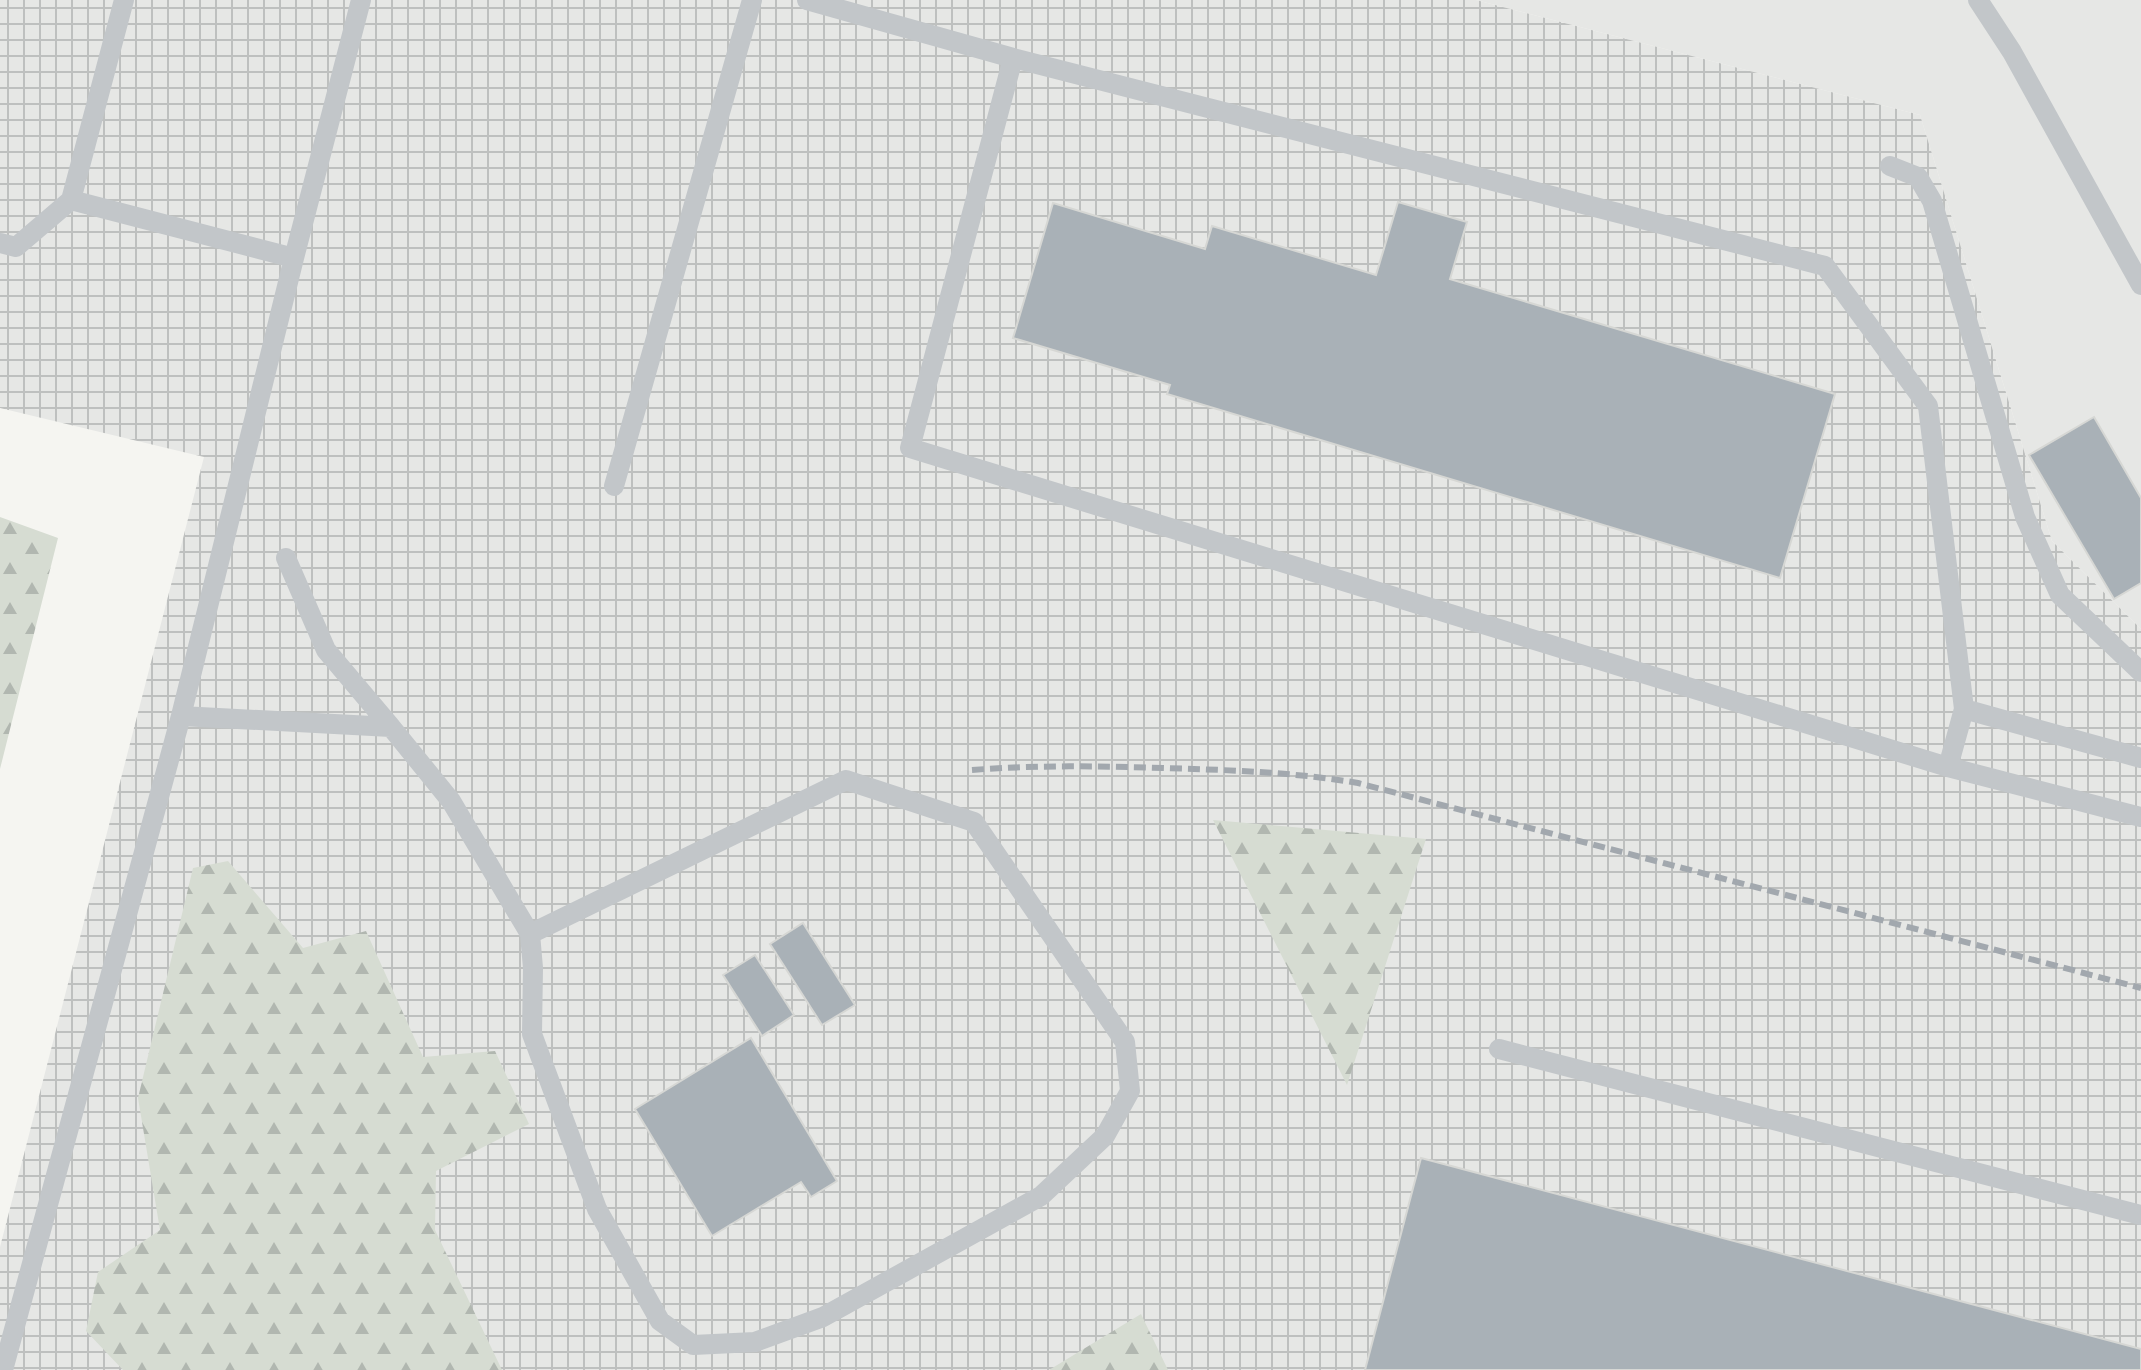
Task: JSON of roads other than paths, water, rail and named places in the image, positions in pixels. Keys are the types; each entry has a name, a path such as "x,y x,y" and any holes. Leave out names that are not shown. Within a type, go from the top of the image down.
{"lane":[{"path":"0,243 16,247 71,200 124,0"},
{"path":"3,1370 181,716 361,0"},
{"path":"614,486 752,0"},
{"path":"807,0 1013,58 1825,266 1928,406 1964,709 1948,767"},
{"path":"1978,0 2012,52 2141,285"},
{"path":"1013,58 910,448 1948,767 2141,817"},
{"path":"1890,166 1918,177 1932,201 2025,517 2060,595 2141,672"},
{"path":"71,200 294,258"},
{"path":"286,558 326,650 451,801 530,934 532,1034 597,1209 660,1321 693,1345 755,1342 823,1317 1041,1196 1105,1136 1130,1091 1125,1042 974,822 846,780 530,934"},
{"path":"1964,709 2141,758"},
{"path":"181,716 391,727"},
{"path":"1499,1049 2141,1215"}],"railway":[{"path":"972,770 1068,766 1188,769 1285,774 1358,783 2141,988"}]}
